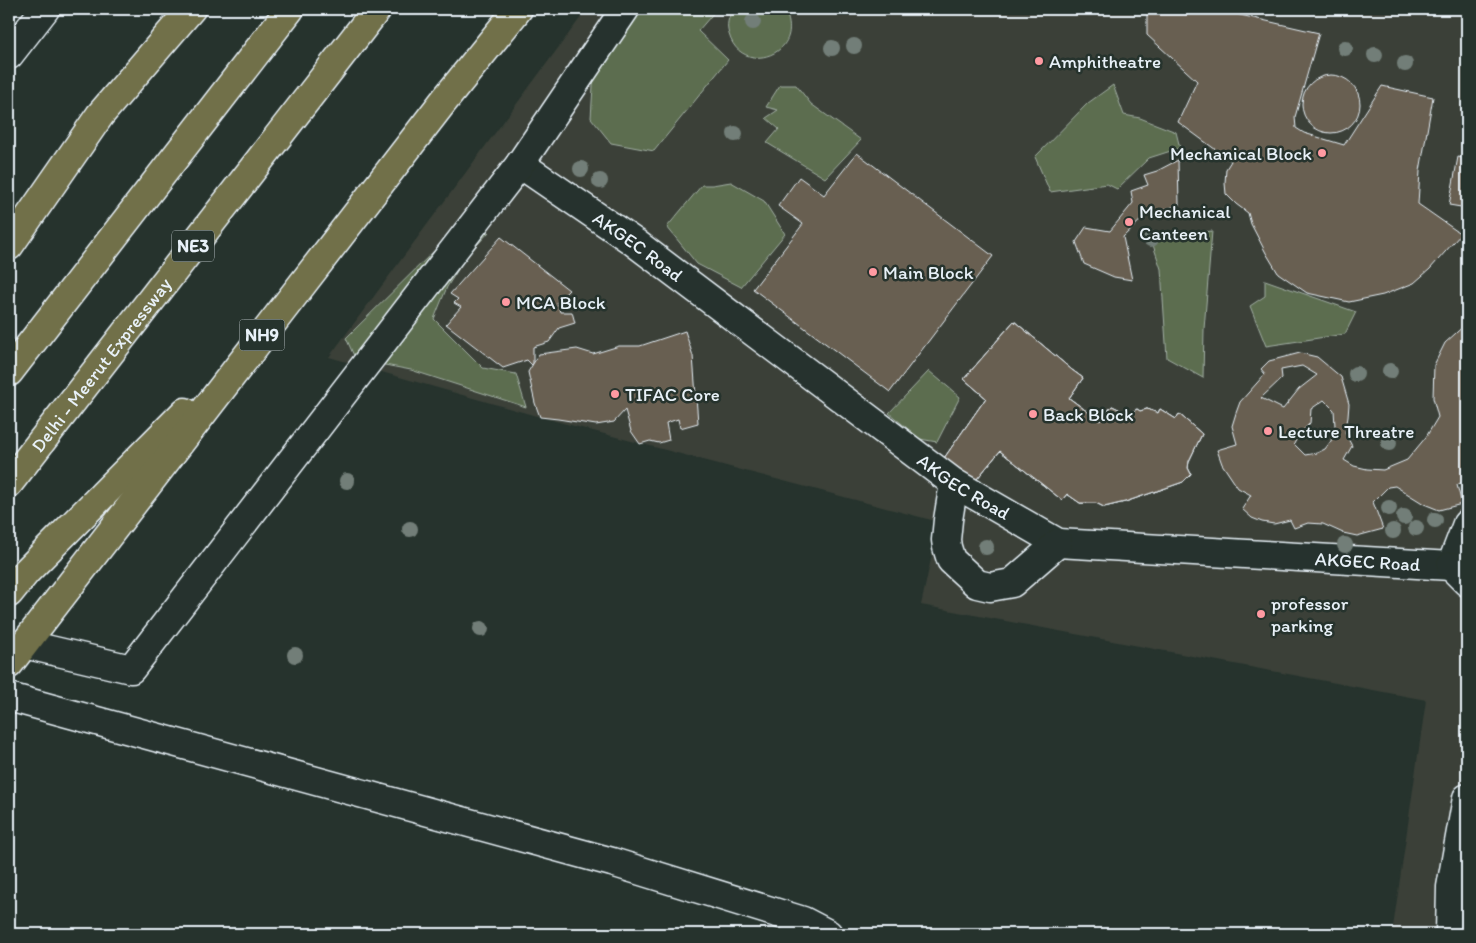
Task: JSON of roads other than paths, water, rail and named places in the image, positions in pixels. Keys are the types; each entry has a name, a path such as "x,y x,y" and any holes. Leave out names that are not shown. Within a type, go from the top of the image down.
{"highway":[{"path":"9,246 100,115 180,9"},
{"path":"9,228 100,115 191,9"},
{"path":"9,372 290,9"},
{"name":"Delhi - Meerut Expressway","path":"9,483 377,9"},
{"name":"NH9","path":"16,654 437,110 518,9"},
{"path":"9,593 26,572 265,332"}],"street":[{"path":"9,55 45,9"},
{"path":"16,654 131,669 520,164 625,9"},
{"name":"AKGEC Road","path":"520,164 634,242 954,483 1058,543 1459,574 1467,524"},
{"path":"954,483 948,520 947,547 951,560 977,584 990,587 1012,583 1058,543"},
{"path":"9,697 612,862 802,928 828,934"},
{"path":"1450,934 1451,887 1467,798"}],"place":[{"name":"Amphitheatre","path":"1039,61"},
{"name":"Mechanical Block","path":"1322,153"},
{"name":"Mechanical Canteen","path":"1129,222"},
{"name":"Main Block","path":"873,272"},
{"name":"MCA Block","path":"506,302"},
{"name":"TIFAC Core","path":"615,394"},
{"name":"Back Block","path":"1033,414"},
{"name":"Lecture Threatre","path":"1268,431"},
{"name":"professor parking","path":"1261,614"}]}
